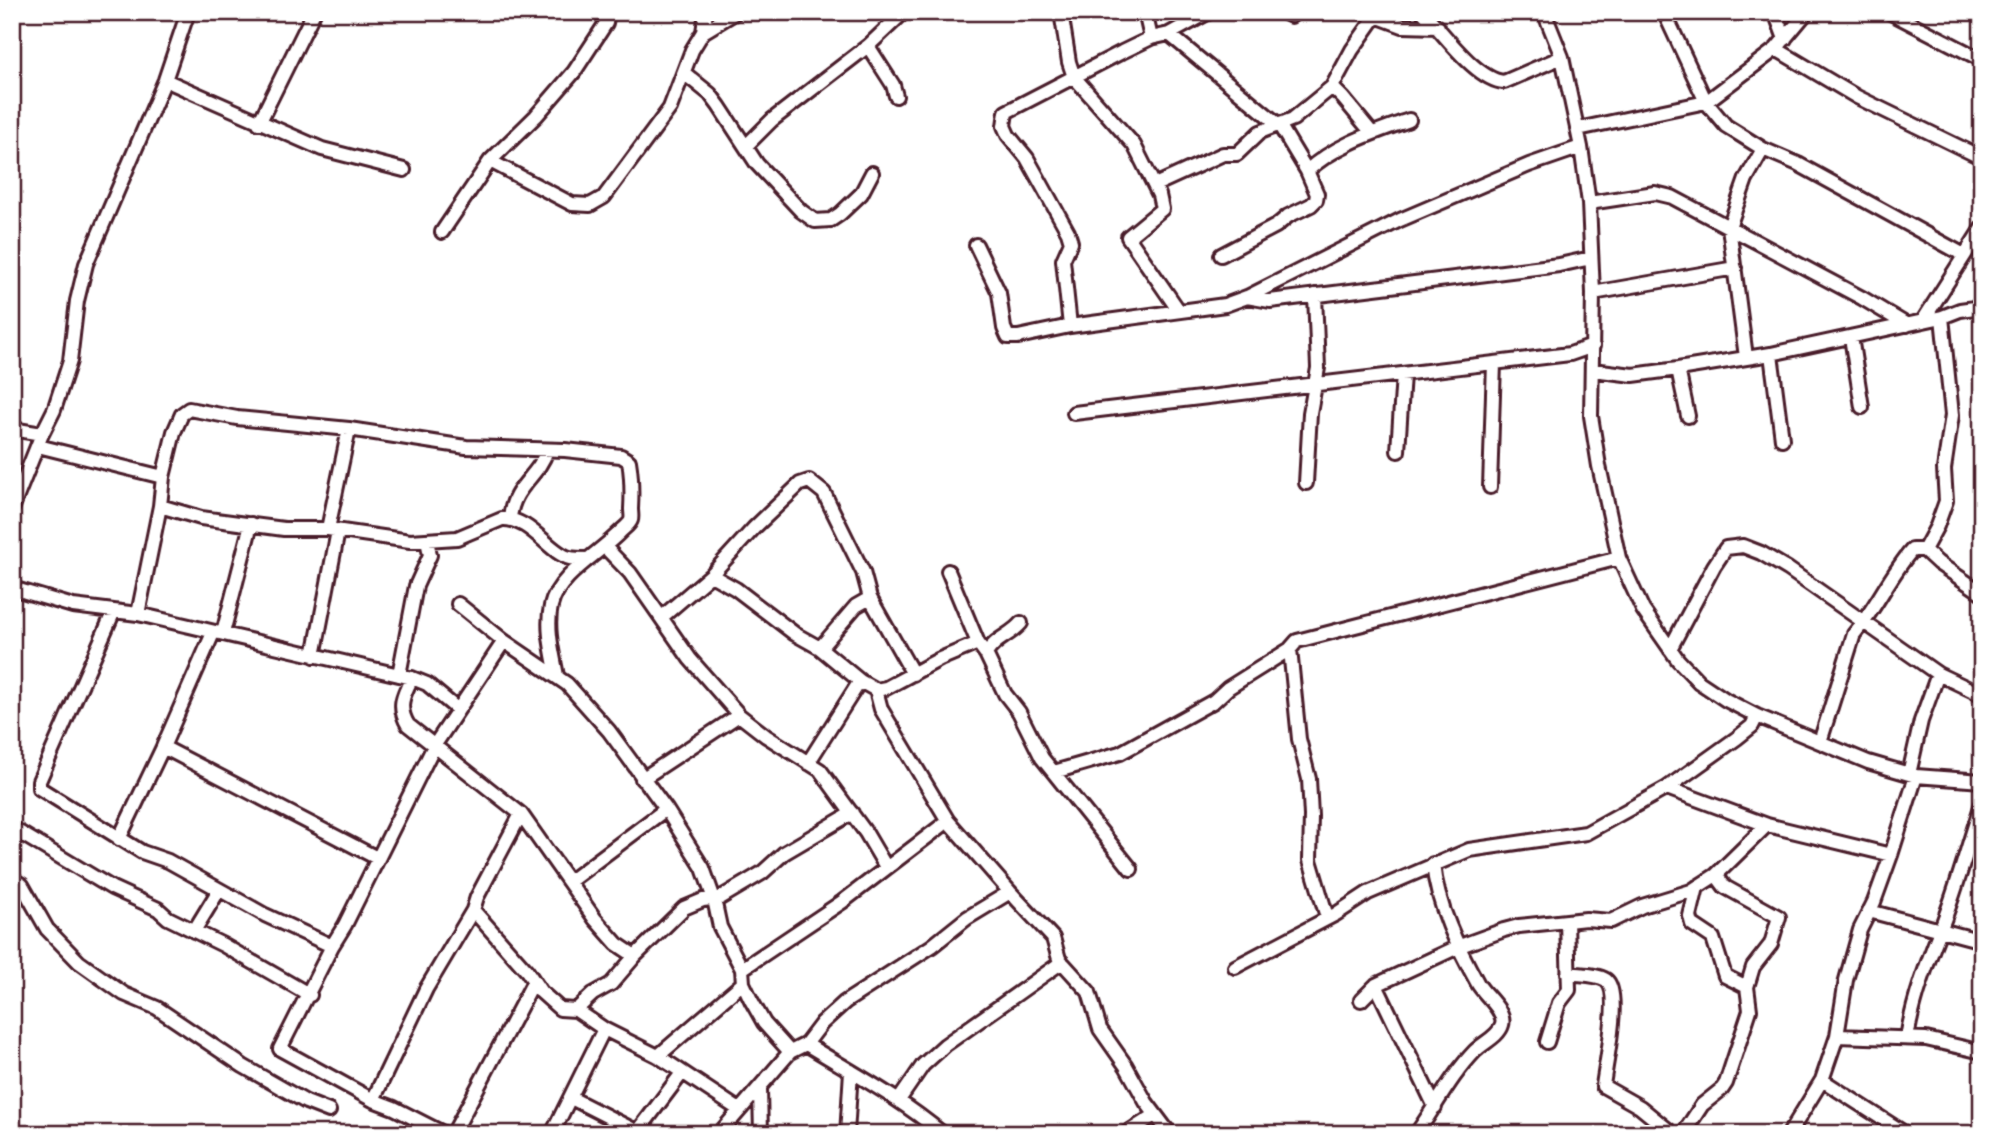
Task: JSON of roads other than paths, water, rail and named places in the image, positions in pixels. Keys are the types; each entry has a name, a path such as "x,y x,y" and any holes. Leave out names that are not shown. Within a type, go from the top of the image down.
{"street":[{"path":"12,509 54,410 70,361 77,301 86,264 165,80 188,12"},
{"path":"259,123 314,12"},
{"path":"442,232 491,161 536,117 574,72 606,23 608,12"},
{"path":"491,161 572,204 590,205 604,197 664,118 692,50 703,32 706,12"},
{"path":"703,32 736,12"},
{"path":"747,145 779,114 868,46 904,12"},
{"path":"1061,12 1074,77 1134,145 1155,186 1162,209 1128,237 1179,311"},
{"path":"1145,12 1150,38"},
{"path":"1070,326 1063,260 1071,242 1069,232 1027,158 1008,135 1004,126 1006,112 1150,38 1169,34 1209,12"},
{"path":"1283,12 1291,16 1296,12"},
{"path":"1423,12 1478,71 1495,81 1504,82 1562,57"},
{"path":"1562,12 1546,16 1562,57 1578,129 1589,203 1593,293 1591,416 1605,502 1619,558 1643,610 1670,649 1699,682 1757,716 1868,762 1912,775 1982,781"},
{"path":"1664,12 1706,102 1726,126 1763,149 1798,164 1964,255"},
{"path":"1775,12 1780,44 1857,97 1982,158"},
{"path":"1578,129 1706,102 1780,44 1807,12"},
{"path":"1889,12 1982,60"},
{"path":"1155,186 1223,154 1237,154 1260,132 1269,127 1280,126 1316,102 1332,88 1374,14 1397,25 1438,27"},
{"path":"1169,34 1280,126 1307,171 1317,194 1311,205 1221,255"},
{"path":"868,46 893,85 896,96"},
{"path":"684,73 710,94 747,145 757,164 801,211 815,221 831,220 840,214 861,194 872,173"},
{"path":"165,80 322,149 404,170"},
{"path":"1332,88 1371,133"},
{"path":"1307,171 1336,150 1371,133 1409,120"},
{"path":"976,246 999,293 1004,328 1008,337 1215,307 1247,297 1400,220 1529,165 1581,147"},
{"path":"1746,357 1729,226 1746,179 1763,149"},
{"path":"1589,203 1655,193 1672,197 1862,298 1907,325"},
{"path":"1924,320 1982,229"},
{"path":"1247,297 1270,301 1545,267 1591,258"},
{"path":"1593,293 1735,268"},
{"path":"1306,483 1310,414 1318,368 1315,295"},
{"path":"1593,370 1633,376 1771,354 1982,307"},
{"path":"1924,550 1946,501 1944,469 1952,415 1942,317"},
{"path":"1851,337 1863,407"},
{"path":"1074,413 1570,354 1593,346"},
{"path":"1771,354 1782,439"},
{"path":"1490,487 1494,363"},
{"path":"1678,369 1688,416"},
{"path":"1398,451 1403,374"},
{"path":"138,614 174,432 182,414 189,409 237,418 349,429 466,447 621,456 629,461 634,488 631,520 563,584 550,609 550,636 557,677"},
{"path":"12,429 80,458 163,477"},
{"path":"314,656 349,429"},
{"path":"510,519 511,505 516,493 540,466 547,450"},
{"path":"662,617 712,575 754,528 800,484 810,481 824,493 863,572 870,598 913,674"},
{"path":"160,506 201,518 284,529 333,530 410,541 457,538 502,519 510,519 541,537 568,558 587,559"},
{"path":"118,839 218,633 251,524"},
{"path":"427,540 430,555 416,586 401,699 404,720 408,726 521,814 604,930 617,944 635,956"},
{"path":"605,547 630,573 690,659 739,715 766,736 820,770 852,813 886,867"},
{"path":"1670,649 1708,576 1726,548 1743,547 1754,549 1788,569 1938,674 1982,695"},
{"path":"1820,742 1854,634 1912,550 1924,550 1938,563 1982,593"},
{"path":"562,554 563,584"},
{"path":"1054,772 1120,753 1214,701 1228,688 1290,649 1297,641 1619,558"},
{"path":"948,571 978,643 1042,758 1131,869"},
{"path":"712,575 736,589 785,627 820,648 860,681 876,690 886,688 940,659 978,643"},
{"path":"12,588 73,606 138,614 405,677 427,684 457,709"},
{"path":"820,648 856,606 870,598"},
{"path":"458,604 504,641 557,677 599,718 666,809 703,868 720,927 764,1023 790,1052"},
{"path":"113,612 39,781 39,788 142,852 169,861 265,915 332,946"},
{"path":"986,654 995,641 1021,623"},
{"path":"445,1134 373,1100 281,1049 434,746 504,641"},
{"path":"1290,649 1299,739 1309,779 1310,860 1327,917"},
{"path":"1789,1134 1822,1080 1837,1036 1846,980 1860,930 1891,855 1912,775 1922,721 1938,674"},
{"path":"808,763 860,681"},
{"path":"876,690 881,709 948,821 1054,938 1059,959 1089,992 1100,1029 1170,1134"},
{"path":"642,779 739,715"},
{"path":"1235,967 1368,893 1469,850 1586,833 1667,788 1752,726 1757,716"},
{"path":"163,747 377,858"},
{"path":"1667,788 1767,825 1891,855"},
{"path":"1908,1038 1913,1010 1934,943 1982,804"},
{"path":"570,881 666,809"},
{"path":"576,1010 593,993 611,984 684,908 703,900 720,898 762,873 784,853 852,813"},
{"path":"373,1100 426,989 473,910 477,897 521,814"},
{"path":"658,1056 742,976 948,821"},
{"path":"1361,1000 1376,985 1460,946 1519,926 1611,920 1697,887 1716,875 1767,825"},
{"path":"12,828 91,876 158,909 169,918 310,995"},
{"path":"1416,1134 1458,1071 1503,1023 1502,1016 1479,986 1460,946 1436,890 1433,864"},
{"path":"1684,1134 1702,1105 1723,1089 1726,1083 1750,1010 1747,987 1753,967 1771,944 1779,917 1725,887 1716,875"},
{"path":"12,879 22,885 47,929 79,962 124,993 166,1014 243,1066 306,1102 329,1111"},
{"path":"1697,887 1690,916 1692,924 1713,938 1725,975 1747,987"},
{"path":"194,931 219,890"},
{"path":"719,1134 790,1052 806,1044 822,1023 845,1002 932,946 967,918 1010,892"},
{"path":"473,910 527,971 533,983 560,1009 576,1010 604,1029 658,1056 738,1109"},
{"path":"1869,911 1982,941"},
{"path":"1547,1042 1552,1019 1569,990 1567,921"},
{"path":"899,1100 923,1065 945,1045 1062,962"},
{"path":"1568,973 1602,978 1611,986 1613,998 1609,1058 1603,1086 1640,1107 1673,1134"},
{"path":"453,1134 533,983"},
{"path":"1376,985 1435,1107"},
{"path":"552,1134 604,1029"},
{"path":"1837,1036 1937,1041 1982,1052"},
{"path":"806,1044 899,1100 940,1133"},
{"path":"847,1134 851,1071"},
{"path":"571,1098 637,1133 682,1073"},
{"path":"1822,1080 1906,1134"},
{"path":"760,1089 761,1134"},
{"path":"1125,1134 1155,1115"}]}
